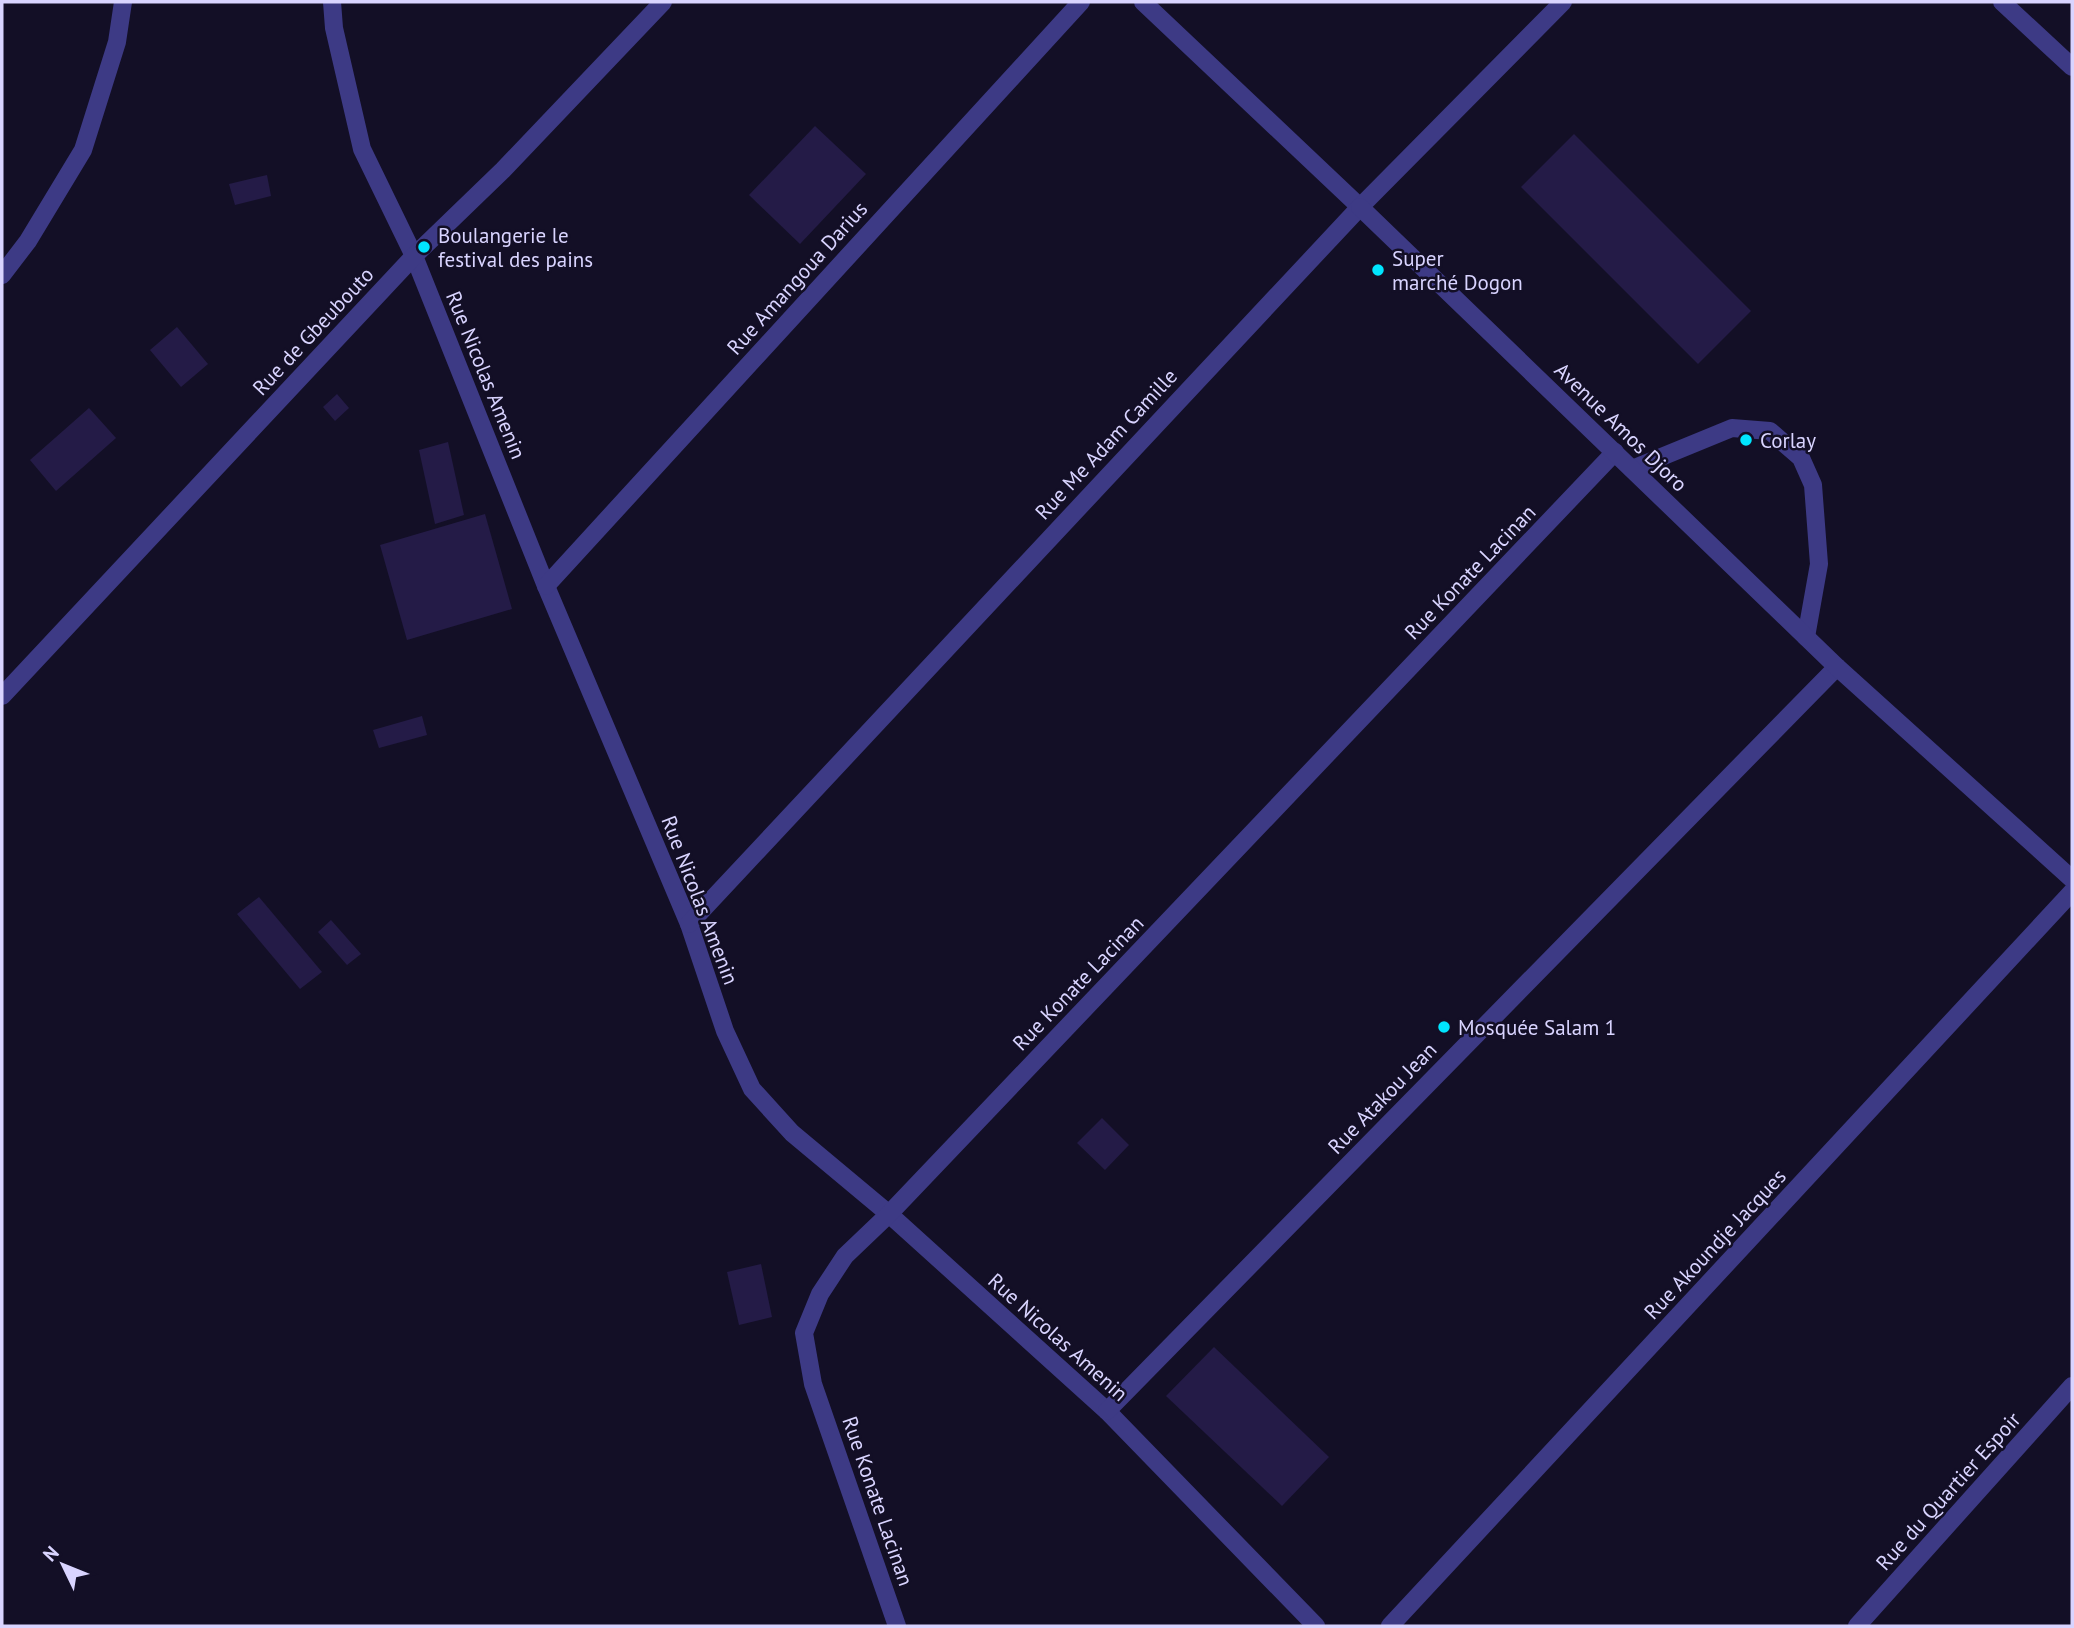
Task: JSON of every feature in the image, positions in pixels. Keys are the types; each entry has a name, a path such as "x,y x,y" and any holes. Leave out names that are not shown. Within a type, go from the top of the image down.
{"street":[{"path":"2,275 27,241 83,150 117,42 123,2"},
{"name":"Rue Nicolas Amenin","path":"332,2 334,28 362,149 414,256 546,586 689,924 725,1031 752,1089 792,1133 889,1214 1107,1411 1316,1626"},
{"name":"Rue de Gbeubouto","path":"2,696 414,256 503,170 663,2"},
{"name":"Rue Amangoua Darius","path":"546,586 1081,2"},
{"name":"Avenue Amos Djoro","path":"1143,2 1360,207 1837,667 2072,879"},
{"name":"Rue Me Adam Camille","path":"689,924 1360,207 1563,2"},
{"path":"2002,2 2072,67"},
{"path":"1632,469 1732,428 1770,431 1801,458 1813,485 1819,564 1806,637"},
{"name":"Rue Konate Lacinan","path":"897,1626 813,1384 804,1333 820,1294 845,1256 889,1214 1615,452"},
{"name":"Rue Atakou Jean","path":"1107,1411 1837,667"},
{"name":"Rue Akoundje Jacques","path":"1390,1626 2072,892"},
{"name":"Rue du Quartier Espoir","path":"1857,1626 2072,1386"}],"building":[{"path":"815,126 866,174 800,244 749,195"},
{"path":"1574,134 1751,311 1698,364 1521,187"},
{"path":"267,175 271,196 235,205 229,184"},
{"path":"177,327 208,364 181,387 150,350"},
{"path":"337,394 349,408 335,421 323,407"},
{"path":"89,408 116,438 56,491 30,460"},
{"path":"448,442 464,515 435,524 419,450"},
{"path":"485,514 512,609 407,640 380,545"},
{"path":"422,716 427,735 379,748 373,730"},
{"path":"259,897 322,972 300,989 237,914"},
{"path":"331,920 361,954 347,965 318,932"},
{"path":"1102,1118 1129,1145 1105,1170 1077,1143"},
{"path":"761,1264 772,1317 739,1325 727,1272"},
{"path":"1214,1347 1329,1457 1282,1506 1166,1396"}],"place":[{"name":"Boulangerie le festival des pains","path":"424,247"},
{"name":"Super marché Dogon","path":"1378,270"},
{"name":"Corlay","path":"1746,440"},
{"name":"Mosquée Salam 1","path":"1444,1027"}]}
